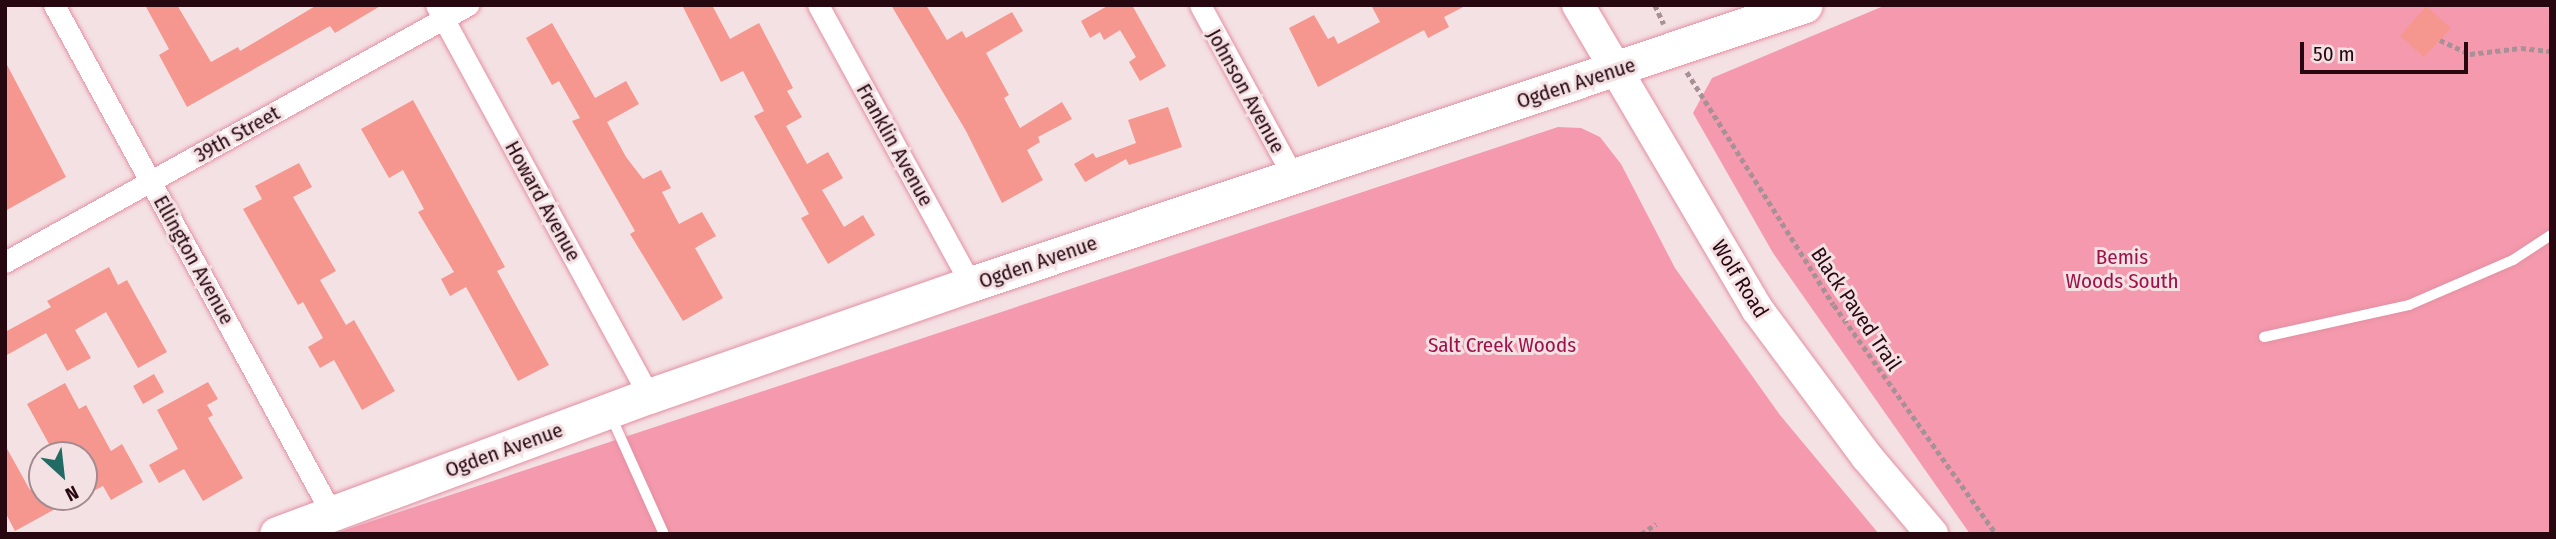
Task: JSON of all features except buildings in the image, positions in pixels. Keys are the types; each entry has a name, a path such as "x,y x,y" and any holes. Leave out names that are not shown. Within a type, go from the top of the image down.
{"main road":[{"name":"Wolf Road","path":"1578,5 1613,70 1757,309 1867,457 1932,534"},
{"name":"Ogden Avenue","path":"277,534 649,396 971,284 1805,5"}],"street":[{"name":"Ellington Avenue","path":"54,5 332,514"},
{"name":"39th Street","path":"5,262 151,182 440,12 468,5"},
{"name":"Franklin Avenue","path":"818,5 971,284"},
{"name":"Johnson Avenue","path":"1200,5 1293,176"},
{"name":"Howard Avenue","path":"440,12 649,396"}],"lane":[{"path":"2264,337 2409,305 2492,270 2551,235"},
{"path":"609,411 664,534"}],"path":[{"path":"2440,40 2470,54 2521,48 2551,51"},
{"name":"Black Paved Trail","path":"1699,96 1833,305 1996,534"},
{"path":"1641,534 1656,524"}],"green space":[{"name":"Bemis Woods South","path":"1886,5 2551,5 2551,534 1970,534 1773,253 1693,113 1712,78"},
{"name":"Salt Creek Woods","path":"1558,127 1581,128 1600,137 1621,164 1675,268 1780,415 1879,534 333,534"}]}
